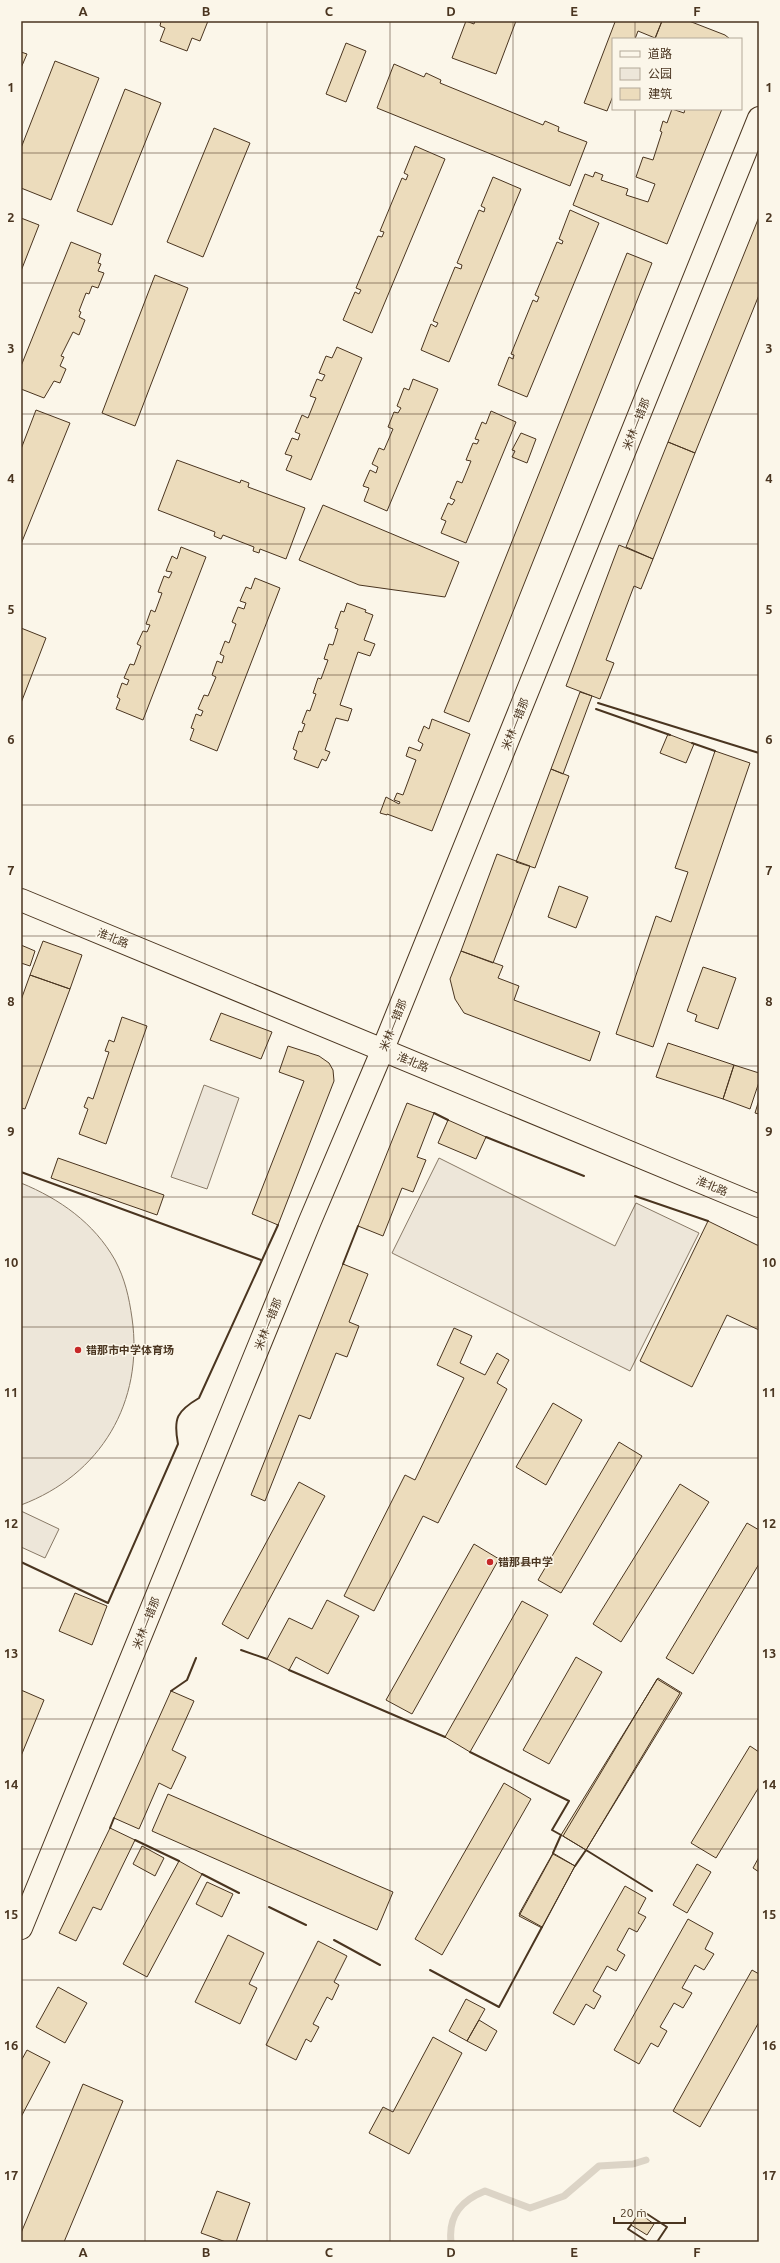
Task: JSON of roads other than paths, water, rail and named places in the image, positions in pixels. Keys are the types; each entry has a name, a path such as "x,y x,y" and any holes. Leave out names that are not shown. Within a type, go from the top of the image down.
{"main road":[{"name":"米林—错那","path":"21,1928 310,1221 383,1049 759,118"},
{"name":"淮北路","path":"21,900 759,1206"}],"waterway":[{"path":"451,2242 454,2216 463,2204 485,2191 530,2208 564,2196 599,2166 633,2164 646,2160"}],"place":[{"name":"错那市中学体育场","path":"78,1350"},
{"name":"错那县中学","path":"490,1562"}]}
